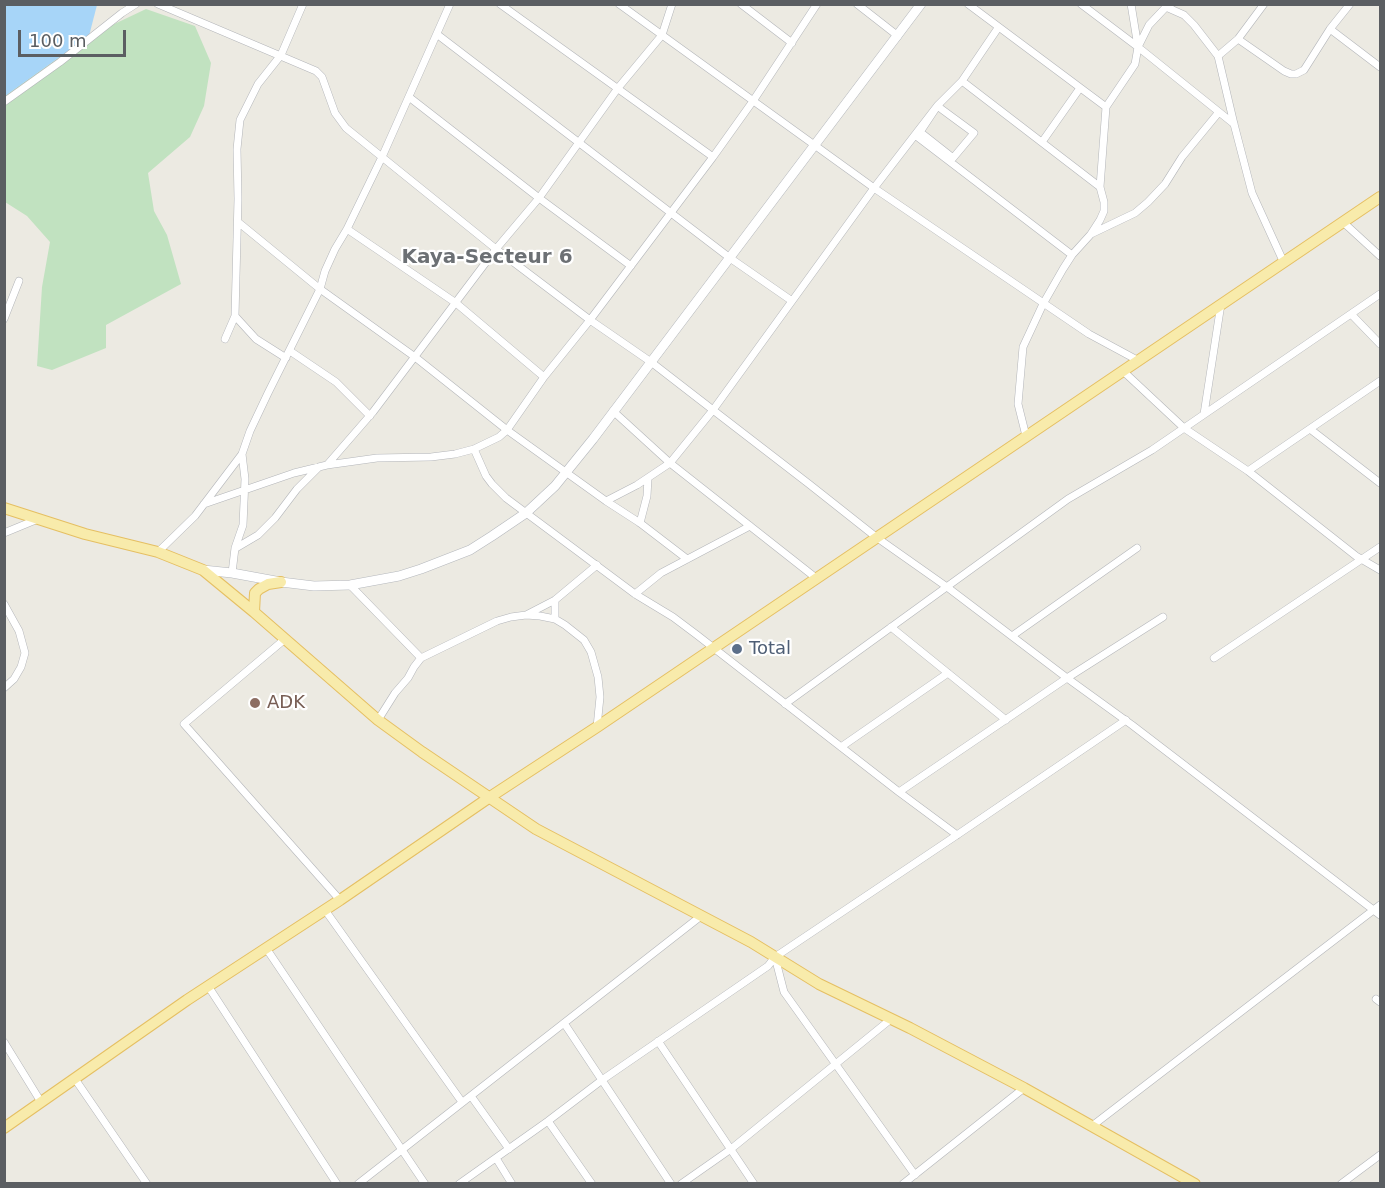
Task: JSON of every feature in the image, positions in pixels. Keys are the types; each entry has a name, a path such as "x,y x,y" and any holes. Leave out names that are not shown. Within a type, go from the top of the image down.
{"main road":[{"path":"4,508 108,540 158,552 203,570 314,586 350,585 399,576 470,550 526,513 567,472 921,4"},
{"path":"4,1128 208,986 597,727 1380,197"},
{"path":"203,570 378,720 537,829 751,942 819,984 1024,1088 1195,1184"},
{"path":"254,612 255,593 268,584 281,582"}],"street":[{"path":"4,102 136,4"},
{"path":"158,4 316,71 322,77 335,113 346,128 496,249 590,320 651,362 876,537 947,586 1126,720 1380,915"},
{"path":"225,339 235,316 238,222 237,149 240,120 258,84 281,55 303,4"},
{"path":"158,552 195,516 242,454 259,412 320,289 335,249 347,230 382,156 450,4"},
{"path":"500,4 713,157"},
{"path":"619,4 874,188 1043,304 1089,334 1139,361"},
{"path":"327,465 370,416 496,249 539,198 618,88 662,36 672,4"},
{"path":"741,4 792,42"},
{"path":"857,4 898,36"},
{"path":"968,4 1106,107"},
{"path":"1081,4 1234,124"},
{"path":"1131,4 1138,47"},
{"path":"1218,56 1238,39 1264,4"},
{"path":"1238,39 1284,71 1296,74 1304,70 1330,29 1350,4"},
{"path":"204,504 294,473 327,465 377,458 431,458 455,454 492,441 507,430 544,377 713,157 816,5"},
{"path":"1026,436 1018,404 1023,347 1043,304 1072,255 1100,220 1104,210 1100,187 1106,107 1135,64 1138,47 1149,25 1168,6 1184,15 1194,25 1218,56 1252,193 1284,263"},
{"path":"606,501 670,463 713,410 874,188 938,105 962,81 999,28"},
{"path":"1330,29 1380,68"},
{"path":"438,35 671,214 792,301"},
{"path":"962,81 1100,187"},
{"path":"1042,142 1080,88"},
{"path":"409,97 631,266"},
{"path":"938,105 974,133 953,158 920,132 938,105"},
{"path":"1091,234 1128,217 1148,202 1165,184 1182,157 1219,112"},
{"path":"915,135 1072,255"},
{"path":"238,222 320,289 415,357 507,430 640,523 687,559"},
{"path":"1344,223 1380,256"},
{"path":"347,230 456,303 544,377"},
{"path":"4,319 19,281"},
{"path":"785,704 1068,499 1152,450 1380,294"},
{"path":"1204,414 1221,304"},
{"path":"1351,314 1380,344"},
{"path":"235,316 256,339 336,382 370,416"},
{"path":"1123,371 1184,428 1248,471 1361,559 1380,570"},
{"path":"1248,471 1380,381"},
{"path":"613,411 670,463 816,578"},
{"path":"1310,429 1380,483"},
{"path":"474,449 486,476 506,498 635,594 673,617 957,835"},
{"path":"232,573 235,548 243,525 242,454"},
{"path":"235,548 258,535 319,467"},
{"path":"640,523 647,496 648,478"},
{"path":"4,533 38,519"},
{"path":"635,594 661,573 750,526"},
{"path":"1214,658 1380,547"},
{"path":"1012,636 1137,548"},
{"path":"526,615 555,600 597,565"},
{"path":"350,585 421,658"},
{"path":"555,600 555,619"},
{"path":"4,604 19,631 25,653 14,679 4,688"},
{"path":"378,720 421,658 497,621 526,615 555,619 584,640 591,652 598,677 600,697 597,727"},
{"path":"900,792 1067,678 1163,617"},
{"path":"891,627 1006,720"},
{"path":"285,639 183,724 340,900"},
{"path":"841,747 948,673"},
{"path":"459,1184 602,1080 768,966 775,957 1126,720"},
{"path":"1092,1126 1380,905"},
{"path":"325,910 462,1102"},
{"path":"358,1184 701,916"},
{"path":"266,948 425,1184"},
{"path":"775,957 784,992 915,1174"},
{"path":"208,986 337,1184"},
{"path":"681,1184 731,1149 891,1019"},
{"path":"564,1023 671,1184"},
{"path":"658,1041 754,1184"},
{"path":"4,1042 41,1102"},
{"path":"75,1078 147,1184"},
{"path":"904,1183 1024,1088"},
{"path":"471,1096 509,1149"},
{"path":"548,1121 592,1184"},
{"path":"1341,1184 1380,1155"},
{"path":"496,1158 512,1184"}],"green space":[{"path":"146,9 195,26 211,63 204,106 190,137 148,173 154,211 167,235 181,284 106,325 106,348 52,370 37,366 42,287 50,242 27,216 5,202 4,96 89,36"}],"water":[{"path":"5,5 97,5 89,36 5,96"}],"place":[{"name":"Total","path":"737,649"},
{"name":"ADK","path":"255,703"}],"district":[{"name":"Kaya-Secteur 6","path":"487,258"}]}
